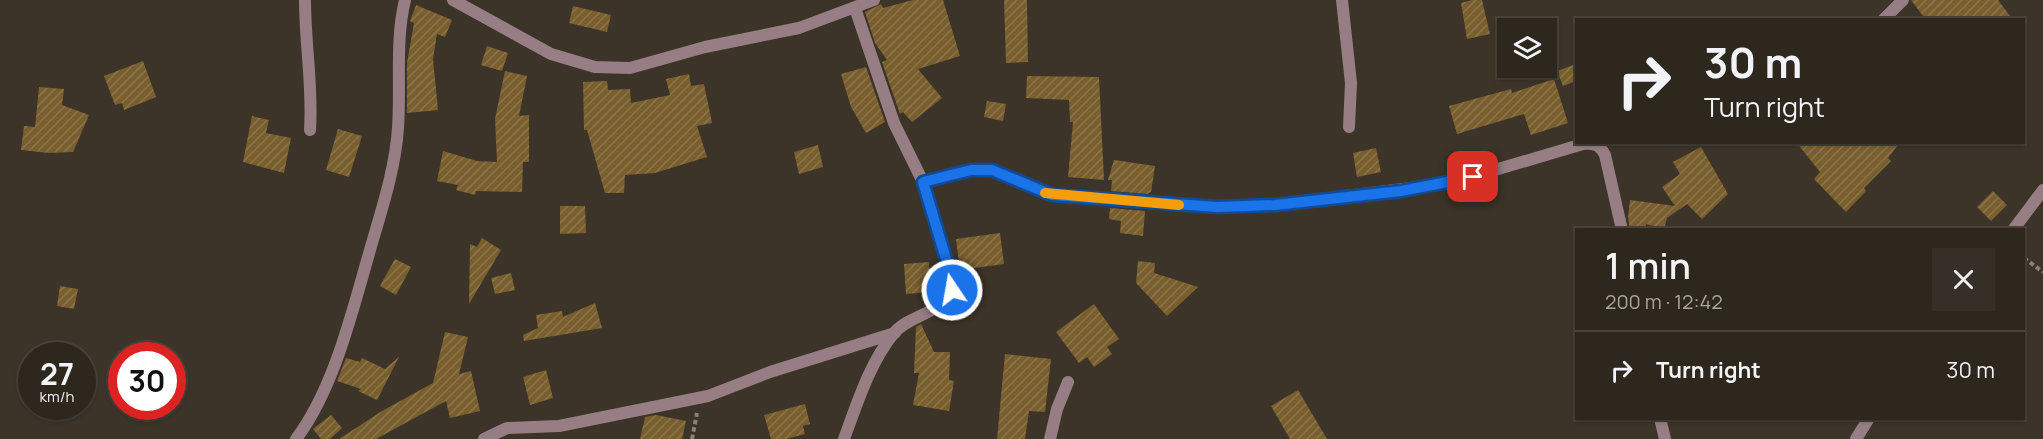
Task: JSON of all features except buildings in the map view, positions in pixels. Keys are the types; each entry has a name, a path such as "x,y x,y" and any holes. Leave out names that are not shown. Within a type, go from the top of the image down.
{"street":[{"path":"305,0 305,28 312,95 310,130"},
{"path":"296,439 318,404 343,339 394,158 401,67 400,19 405,0"},
{"path":"453,0 551,54 595,67 630,68 705,47 799,28 874,0"},
{"path":"1342,0 1351,83 1349,127"},
{"path":"1885,18 1903,0"},
{"path":"844,439 874,366 895,333 908,321 942,305 948,300 952,290 952,279 923,182 894,123 855,8"},
{"path":"923,182 971,170 992,170 1052,195 1217,207 1275,205 1451,183 1583,144"},
{"path":"1596,144 1605,155 1622,228"},
{"path":"2014,228 2043,190"},
{"path":"484,439 507,428 559,426 700,398 770,372 895,333"},
{"path":"1050,439 1057,409 1068,382"},
{"path":"1660,420 1665,439"},
{"path":"1856,439 1868,420"}],"path":[{"path":"2025,259 2043,272"},
{"path":"692,439 700,398"}],"slow traffic":[{"path":"1045,193 1179,205"}],"route":[{"path":"952,290 952,279 923,182 971,170 992,170 1032,189 1052,195 1217,207 1275,205 1401,191 1473,177"}]}
